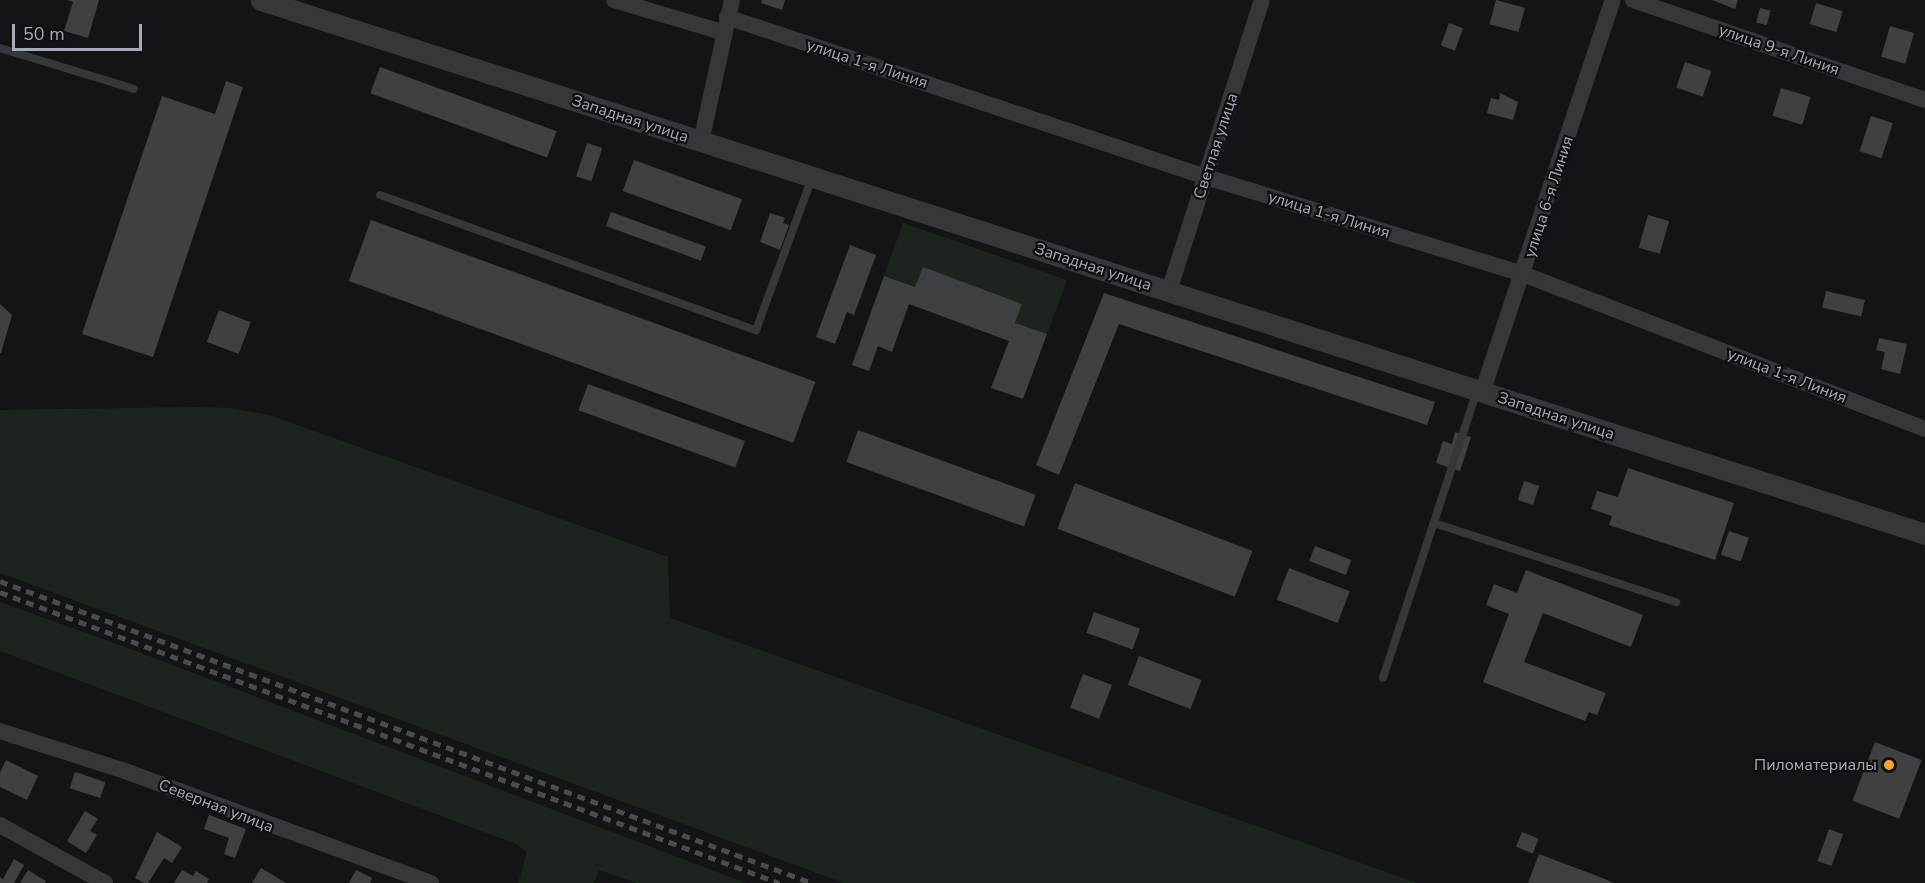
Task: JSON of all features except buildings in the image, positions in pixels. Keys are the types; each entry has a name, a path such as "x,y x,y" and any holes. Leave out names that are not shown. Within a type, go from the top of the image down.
{"street":[{"name":"Западная улица","path":"261,0 1925,534"},
{"name":"улица 1-я Линия","path":"614,0 725,25 1206,177 1523,274 1925,429"},
{"path":"701,142 732,0"},
{"name":"Светлая улица","path":"1169,291 1262,0"},
{"name":"улица 6-я Линия","path":"1480,392 1523,274 1614,0"},
{"name":"улица 9-я Линия","path":"1633,0 1925,100"},
{"name":"Северная улица","path":"0,731 125,771 431,883"},
{"path":"0,825 105,883"}],"lane":[{"path":"0,48 134,89"},
{"path":"380,195 756,330 812,177"},
{"path":"1383,678 1480,392"},
{"path":"1434,523 1676,602"}],"shaded area":[{"path":"903,223 1067,280 1047,334 1015,323 1022,304 923,268 915,287 884,276"},
{"path":"229,408 269,415 668,557 670,618 1417,883 844,883 0,573 0,410"},
{"path":"0,602 133,650 746,883 637,883 599,870 594,883 518,883 527,852 516,844 0,651"}],"railway":[{"path":"0,581 812,883"},
{"path":"0,592 779,883"}],"place":[{"name":"Пиломатериалы","path":"1889,765"}]}
